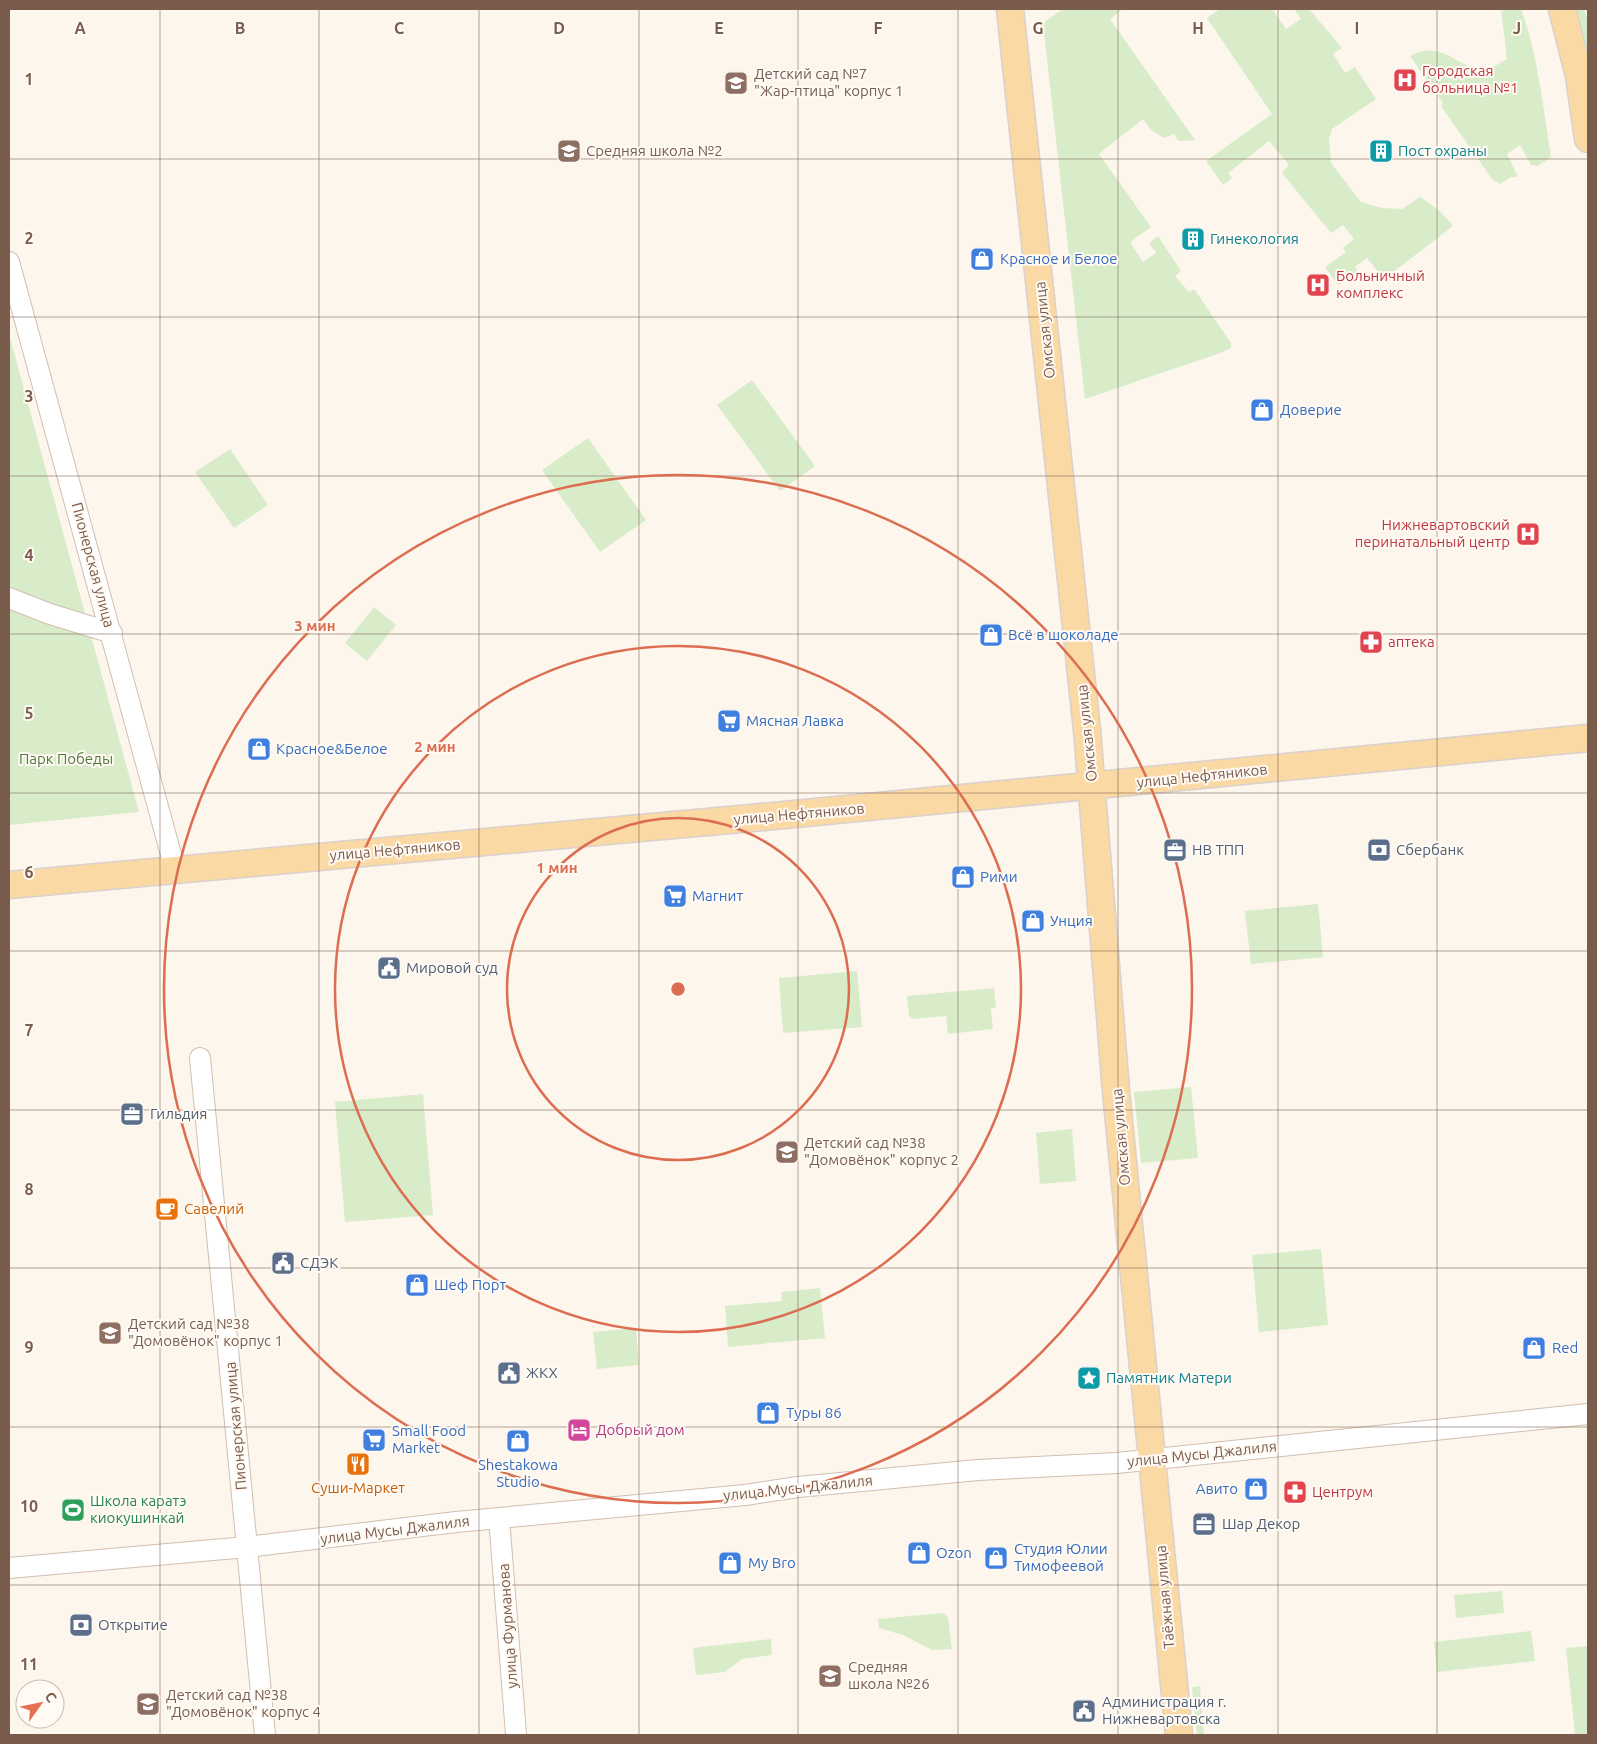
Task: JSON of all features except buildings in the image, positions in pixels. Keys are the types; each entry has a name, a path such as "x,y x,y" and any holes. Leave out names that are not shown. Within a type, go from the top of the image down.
{"main road":[{"name":"Омская улица","path":"1010,9 1092,786 1119,1120 1152,1459"},
{"path":"1562,9 1578,76 1588,138"},
{"name":"улица Нефтяников","path":"9,885 1092,786 1588,738"},
{"name":"Таёжная улица","path":"1152,1459 1179,1735"}],"street":[{"name":"Пионерская улица","path":"9,262 176,869"},
{"path":"9,598 50,614 112,633"},
{"name":"Пионерская улица","path":"200,1058 265,1735"},
{"name":"улица Мусы Джалиля","path":"9,1568 247,1547 499,1518 978,1470 1152,1459 1588,1414"},
{"name":"улица Фурманова","path":"499,1518 516,1734"}],"green space":[{"path":"1063,9 1123,9 1110,19 1195,140 1179,141 1174,134 1164,138 1151,130 1143,119 1099,154 1151,227 1130,242 1143,262 1156,253 1149,243 1158,236 1181,271 1175,276 1189,292 1194,289 1231,343 1231,348 1223,352 1085,399 1043,23"},
{"path":"1220,9 1272,9 1286,29 1301,19 1294,9 1309,9 1342,48 1333,54 1345,73 1355,67 1376,99 1332,129 1329,140 1331,163 1361,202 1382,208 1402,209 1420,197 1440,211 1453,226 1384,279 1367,258 1355,267 1358,271 1338,285 1325,267 1346,252 1343,248 1354,239 1343,225 1331,233 1282,173 1289,165 1269,141 1228,173 1232,178 1223,185 1206,161 1272,114 1207,18"},
{"path":"1501,9 1521,9 1536,63 1551,157 1538,166 1531,165 1520,145 1507,154 1518,177 1511,177 1500,184 1492,179 1441,106 1443,103 1410,56 1422,51 1432,51 1441,52 1475,68 1488,69 1496,65 1507,59"},
{"path":"1574,9 1584,9 1588,21 1588,65"},
{"name":"Парк Победы","path":"9,334 139,812 9,825"},
{"path":"752,380 815,466 780,491 717,405"},
{"path":"588,438 646,520 600,552 542,470"},
{"path":"230,449 268,505 234,528 195,472"},
{"path":"374,607 396,625 367,661 345,643"},
{"path":"1318,904 1323,957 1251,964 1245,911"},
{"path":"857,971 862,1027 783,1033 779,978"},
{"path":"994,988 996,1008 991,1008 993,1029 948,1034 946,1016 913,1019 909,1016 907,996"},
{"path":"1191,1087 1198,1158 1141,1163 1134,1092"},
{"path":"423,1094 433,1215 345,1222 335,1102"},
{"path":"1072,1129 1076,1181 1040,1184 1036,1133"},
{"path":"1321,1249 1328,1325 1259,1332 1252,1255"},
{"path":"820,1288 825,1338 728,1347 725,1306 782,1301 781,1292"},
{"path":"636,1328 639,1365 597,1369 593,1332"},
{"path":"1502,1591 1504,1613 1456,1618 1454,1595"},
{"path":"943,1613 948,1617 952,1649 932,1650 903,1635 879,1628 878,1619"},
{"path":"1531,1631 1535,1661 1437,1672 1434,1642"},
{"path":"771,1639 772,1655 742,1659 725,1672 696,1675 693,1648"},
{"path":"1588,1646 1588,1735 1575,1735 1566,1648"},
{"path":"1200,1686 1204,1735 1197,1735 1192,1687"}],"place":[{"name":"Городская больница №1","path":"1405,80"},
{"name":"Детский сад №7 \"Жар-птица\" корпус 1","path":"736,83"},
{"name":"Средняя школа №2","path":"569,151"},
{"name":"Пост охраны","path":"1381,151"},
{"name":"Гинекология","path":"1193,239"},
{"name":"Красное и Белое","path":"982,259"},
{"name":"Больничный комплекс","path":"1318,285"},
{"name":"Доверие","path":"1262,410"},
{"name":"Нижневартовский перинатальный центр","path":"1528,534"},
{"name":"Всё в шоколаде","path":"991,635"},
{"name":"аптека","path":"1371,642"},
{"name":"Мясная Лавка","path":"729,721"},
{"name":"Красное&Белое","path":"259,749"},
{"name":"НВ ТПП","path":"1175,850"},
{"name":"Сбербанк","path":"1379,850"},
{"name":"Рими","path":"963,877"},
{"name":"Магнит","path":"675,896"},
{"name":"Унция","path":"1033,921"},
{"name":"Мировой суд","path":"389,968"},
{"name":"Гильдия","path":"132,1114"},
{"name":"Детский сад №38 \"Домовёнок\" корпус 2","path":"787,1152"},
{"name":"Савелий","path":"167,1209"},
{"name":"СДЭК","path":"283,1263"},
{"name":"Шеф Порт","path":"417,1285"},
{"name":"Детский сад №38 \"Домовёнок\" корпус 1","path":"110,1333"},
{"name":"Red","path":"1534,1348"},
{"name":"ЖКХ","path":"509,1373"},
{"name":"Памятник Матери","path":"1089,1378"},
{"name":"Туры 86","path":"768,1413"},
{"name":"Добрый дом","path":"579,1430"},
{"name":"Small Food Market","path":"374,1440"},
{"name":"Shestakowa Studio","path":"518,1441"},
{"name":"Суши-Маркет","path":"358,1464"},
{"name":"Авито","path":"1256,1489"},
{"name":"Центрум","path":"1295,1492"},
{"name":"Школа каратэ киокушинкай","path":"73,1510"},
{"name":"Шар Декор","path":"1204,1524"},
{"name":"Ozon","path":"919,1553"},
{"name":"Студия Юлии Тимофеевой","path":"996,1558"},
{"name":"My Bro","path":"730,1563"},
{"name":"Открытие","path":"81,1625"},
{"name":"Средняя школа №26","path":"830,1676"},
{"name":"Детский сад №38 \"Домовёнок\" корпус 4","path":"148,1704"},
{"name":"Администрация г. Нижневартовска","path":"1084,1711"}]}
